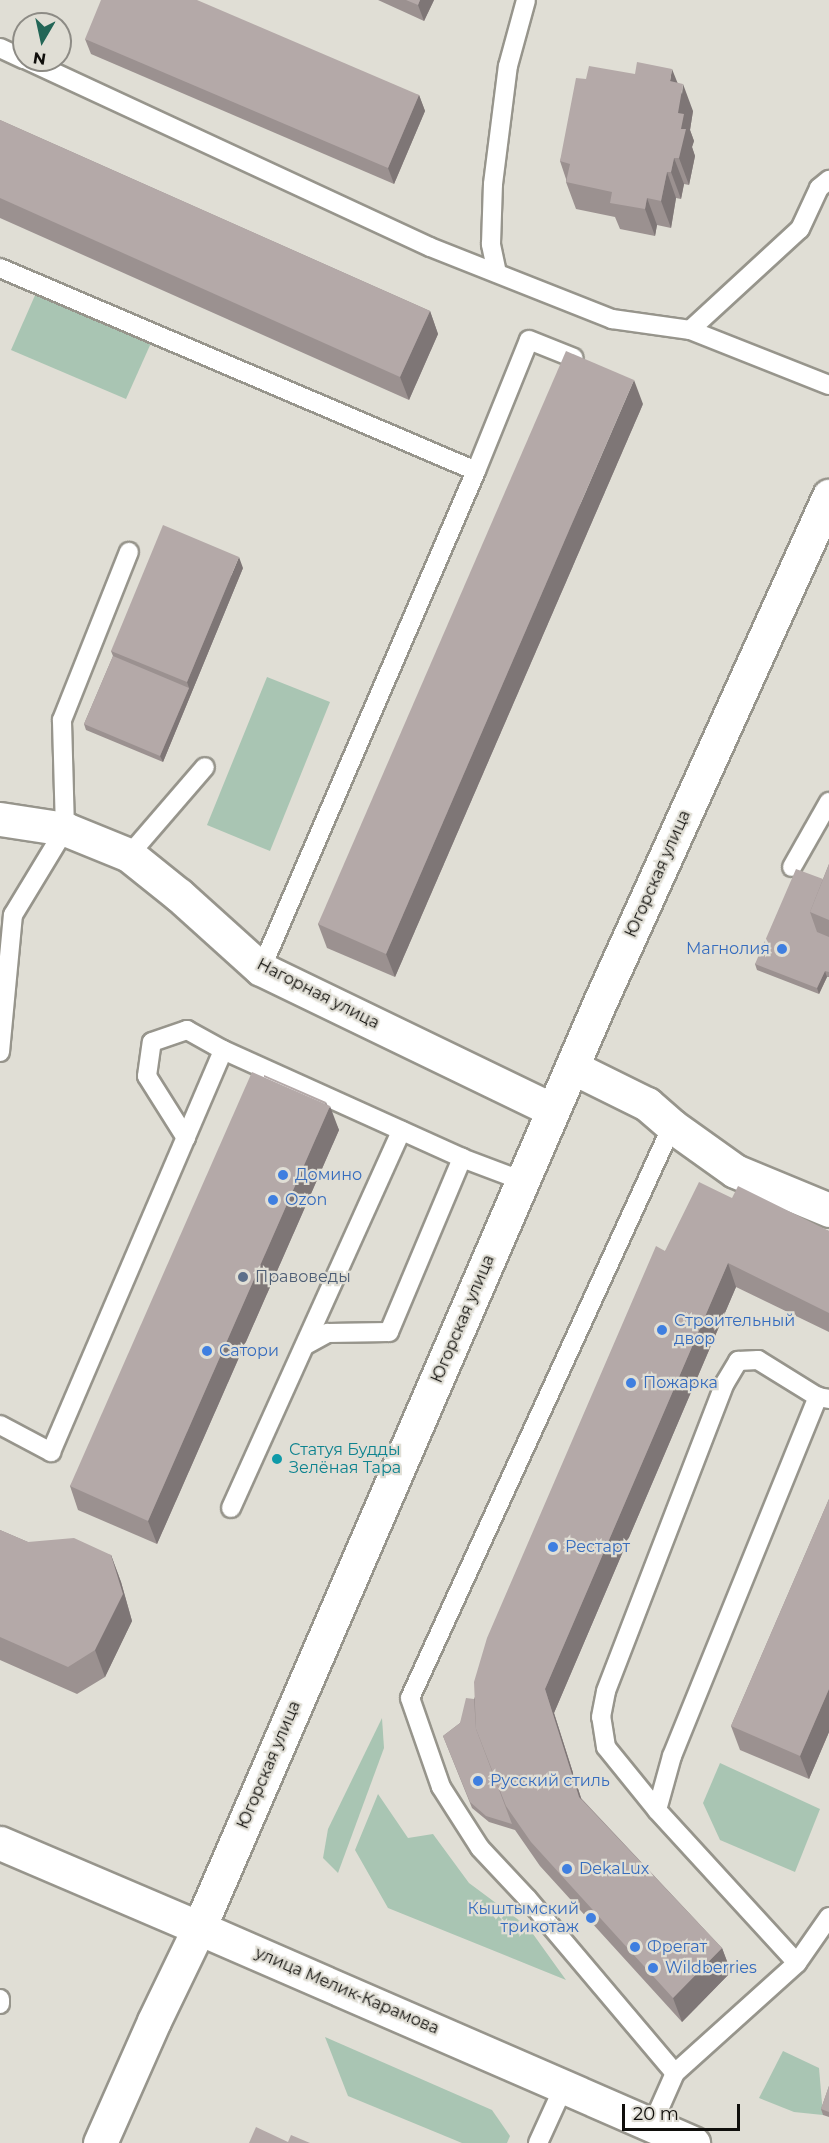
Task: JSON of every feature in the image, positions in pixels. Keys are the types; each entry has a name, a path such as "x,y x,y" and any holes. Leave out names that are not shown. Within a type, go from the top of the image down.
{"main road":[{"name":"Югорская улица","path":"100,2143 154,2021 199,1928 572,1067 829,496"},
{"name":"Нагорная улица","path":"0,819 65,829 129,855 179,895 261,969 554,1110"},
{"path":"572,1067 647,1104 672,1126 735,1171 829,1210"},
{"name":"улица Мелик-Карамова","path":"0,1843 693,2143"}],"lane":[{"path":"496,273 491,244 493,184 508,66 526,0"},
{"path":"53,72 430,247 612,319 690,330 829,385"},
{"path":"690,330 800,229 819,189 829,180"},
{"path":"0,268 476,471"},
{"path":"261,969 476,471 529,340 574,358"},
{"path":"0,1052 13,915 65,829 62,720 129,552"},
{"path":"129,855 205,767"},
{"path":"792,867 829,802"},
{"path":"186,1138 147,1076 152,1042 187,1030 224,1050 401,1131 462,1158 523,1181"},
{"path":"0,1425 51,1452 224,1050"},
{"path":"672,1126 410,1698 441,1787 480,1848 527,1898 675,2073"},
{"path":"231,1508 401,1131"},
{"path":"306,1345 328,1333 389,1332 462,1158"},
{"path":"657,1810 672,1756 824,1398 758,1360 738,1361 717,1405 606,1691 601,1717 606,1747 657,1810 797,1963"},
{"path":"651,2125 675,2073 797,1963 829,1917"},
{"path":"0,1999 0,2004"},
{"path":"538,2143 564,2086"}],"green space":[{"path":"36,293 151,343 126,399 11,350"},
{"path":"267,677 330,702 270,851 207,825"},
{"path":"382,1718 384,1748 338,1873 323,1858 328,1829"},
{"path":"720,1763 820,1809 795,1872 720,1840 703,1803"},
{"path":"378,1794 408,1838 433,1834 469,1883 528,1927 566,1980 388,1908 355,1850"},
{"path":"325,2037 492,2110 510,2136 507,2143 462,2143 348,2096"},
{"path":"783,2051 819,2068 823,2115 794,2112 759,2098"}],"building":[{"path":"101,0 197,0 419,95 388,168 85,39"},
{"path":"406,0 420,0 418,5"},
{"path":"637,62 672,69 670,81 683,84 678,113 684,114 681,129 686,129 679,158 674,158 671,172 667,172 661,201 647,198 645,209 610,203 612,192 566,182 570,164 560,161 576,78 586,79 589,66 635,74"},
{"path":"0,120 430,311 400,377 0,198"},
{"path":"566,351 634,380 386,954 318,924"},
{"path":"163,525 239,557 187,682 111,651"},
{"path":"113,656 189,688 160,756 84,724"},
{"path":"829,864 829,920 810,912"},
{"path":"796,869 823,879 810,912 817,932 829,937 829,972 825,971 817,988 755,964"},
{"path":"252,1072 330,1106 148,1521 70,1486"},
{"path":"264,1075 326,1102 325,1104 264,1077"},
{"path":"699,1182 732,1198 738,1186 829,1231 829,1313 728,1263 545,1689 579,1797 722,1948 673,1998 531,1842 506,1806 476,1729 474,1682 487,1638 656,1246 665,1251"},
{"path":"829,1499 829,1689 800,1756 731,1726"},
{"path":"0,1530 28,1542 74,1538 111,1555 123,1594 95,1650 68,1667 0,1637"},
{"name":"Русский стиль","path":"466,1698 474,1699 476,1729 512,1824 486,1816 470,1802 443,1736 460,1723"},
{"path":"829,2086 829,2112 821,2109"},
{"path":"256,2127 288,2142 291,2135 310,2143 249,2143"}],"place":[{"name":"Магнолия","path":"782,949"},
{"name":"Домино","path":"283,1175"},
{"name":"Ozon","path":"273,1200"},
{"name":"Правоведы","path":"243,1277"},
{"name":"Строительный двор","path":"662,1330"},
{"name":"Сатори","path":"207,1351"},
{"name":"Пожарка","path":"631,1383"},
{"name":"Статуя Будды Зелёная Тара","path":"277,1459"},
{"name":"Рестарт","path":"553,1547"},
{"name":"Русский стиль","path":"478,1781"},
{"name":"DekaLux","path":"567,1869"},
{"name":"Кыштымский трикотаж","path":"591,1918"},
{"name":"Фрегат","path":"635,1947"},
{"name":"Wildberries","path":"653,1968"}]}
